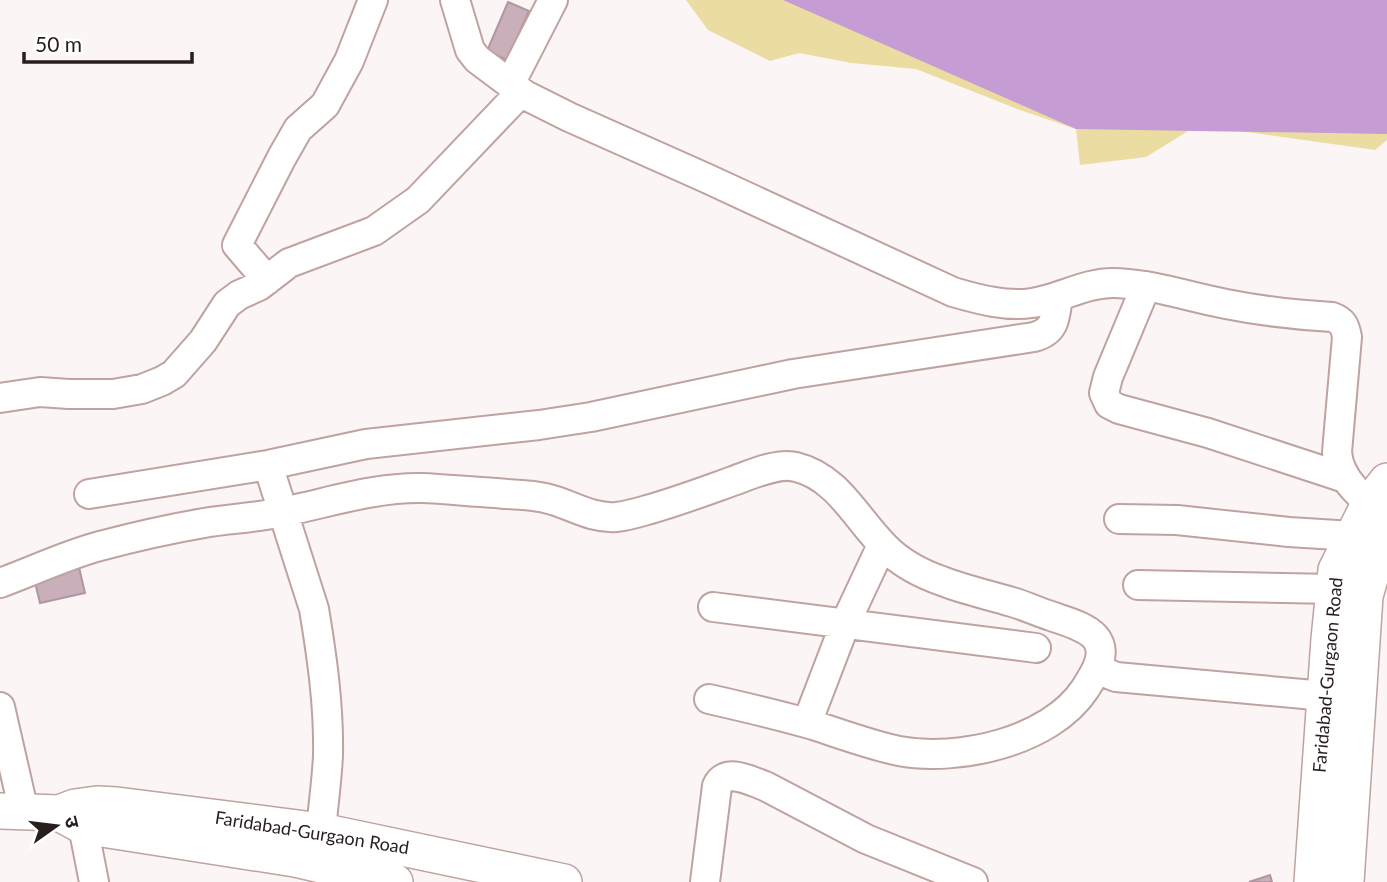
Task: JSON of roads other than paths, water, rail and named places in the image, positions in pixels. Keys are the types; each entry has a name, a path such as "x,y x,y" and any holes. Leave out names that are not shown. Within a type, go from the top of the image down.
{"main road":[{"name":"Faridabad-Gurgaon Road","path":"1312,882 1336,570 1353,536 1383,506"},
{"name":"Faridabad-Gurgaon Road","path":"1346,882 1365,596 1384,530 1383,506"},
{"name":"Faridabad-Gurgaon Road","path":"74,815 97,804 117,805 321,831 565,882"},
{"name":"Faridabad-Gurgaon Road","path":"12,811 74,815 395,882"}],"street":[{"path":"267,280 237,245 298,130 325,105 349,61 373,0"},
{"path":"454,0 470,50 477,59 516,88 569,117 953,292 1007,303 1032,303 1103,283 1146,286 1227,304 1340,320 1347,337 1337,452 1338,463 1345,478"},
{"path":"0,398 40,393 113,394 162,382 173,374 203,341 227,304 239,295 259,286 289,263 374,231 418,200 516,88 553,0"},
{"path":"1146,286 1108,377 1104,393 1109,404 1345,478 1383,506"},
{"path":"89,495 268,465 366,444 591,417 793,374 1034,337 1051,328 1058,296"},
{"path":"268,465 314,609 324,677 328,758 321,831"},
{"path":"0,583 105,545 206,523 284,512 357,495 418,488 539,496 593,515 615,517 671,503 754,473 789,465 819,477 848,501 883,545 897,558 935,579 1018,604 1086,630 1093,634 1100,645 1097,669 1080,696 1068,708 1048,724 1026,736 974,750 938,754 897,751 807,723 709,698"},
{"path":"1119,519 1177,520 1353,536"},
{"path":"807,723 845,624 883,545"},
{"path":"1138,585 1334,589"},
{"path":"713,607 1036,648"},
{"path":"1097,669 1116,677 1325,696"},
{"path":"0,707 12,811"},
{"path":"705,882 717,786 722,778 732,776 765,786 866,839 974,882"},
{"path":"74,815 94,882"}]}
